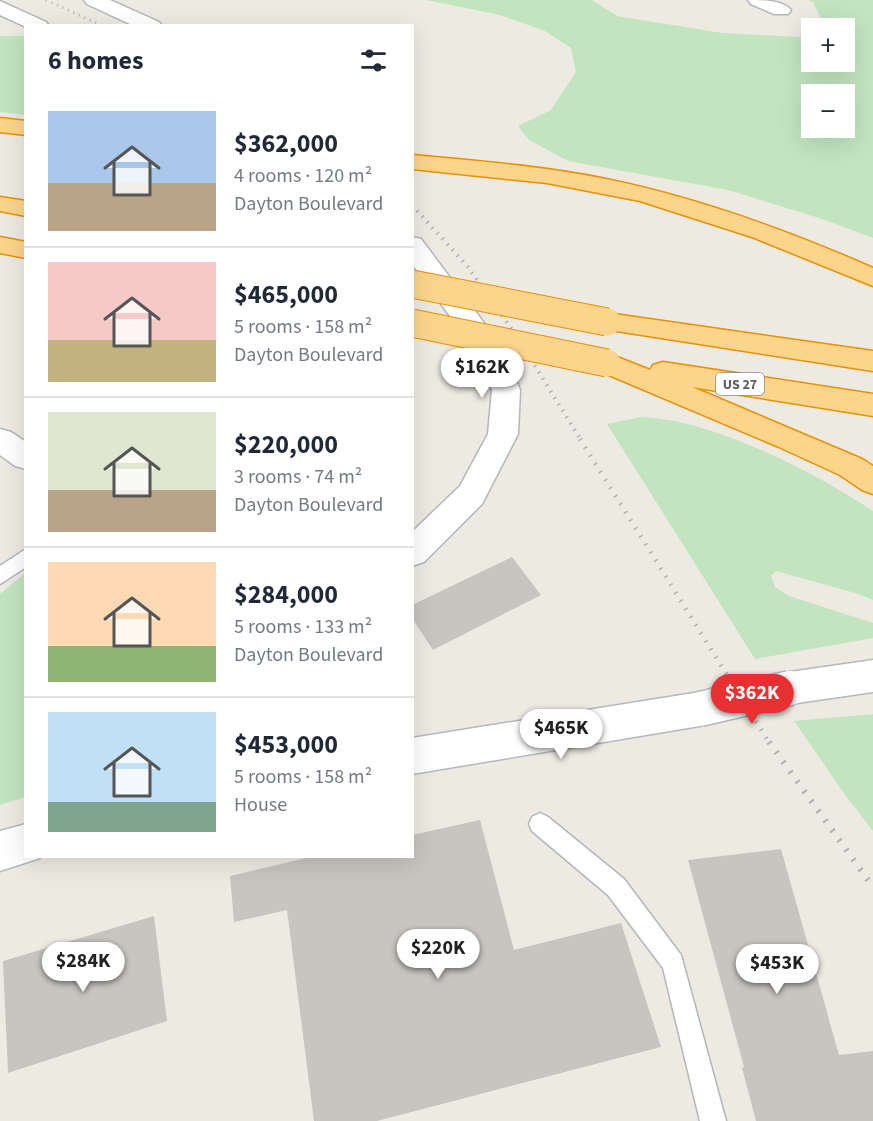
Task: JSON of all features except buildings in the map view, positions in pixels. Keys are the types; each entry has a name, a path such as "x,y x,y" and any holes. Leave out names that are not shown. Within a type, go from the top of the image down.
{"highway":[{"path":"0,125 24,128"},
{"path":"414,162 568,179 652,198 716,216 820,254 873,278"},
{"path":"0,204 24,209"},
{"path":"0,245 24,250"},
{"path":"414,284 607,322 869,360"},
{"name":"US 27","path":"414,323 608,363 873,405"},
{"path":"608,363 790,439 851,467 873,482"}],"street":[{"path":"94,0 148,24"},
{"path":"758,0 781,10"},
{"path":"0,7 35,24"},
{"path":"0,29 24,29"},
{"path":"414,248 495,358 506,390 503,434 471,495 414,551"},
{"path":"0,440 24,457"},
{"path":"414,756 700,710 790,688 873,676"},
{"path":"0,851 24,845"}],"lane":[{"path":"0,576 24,558"},
{"path":"540,824 616,887 673,963 713,1121"}],"green space":[{"path":"426,0 592,0 617,16 722,33 801,36 801,72 855,72 855,18 821,18 813,2 807,0 873,0 873,238 822,219 728,190 568,161 529,140 518,126 551,110 576,72 571,48 545,31 500,15"},
{"path":"0,36 24,36 24,115 0,112"},
{"path":"641,417 669,420 699,427 762,450 792,464 873,511 873,600 776,571 771,576 775,587 789,596 873,623 873,638 755,659 607,424"},
{"path":"24,574 24,797 0,805 0,594"},
{"path":"873,714 873,831 794,721"}],"railway":[{"path":"46,0 99,24"},
{"path":"414,207 468,267 515,334 581,440"},
{"path":"580,439 770,744"},
{"path":"769,742 873,887"}]}
